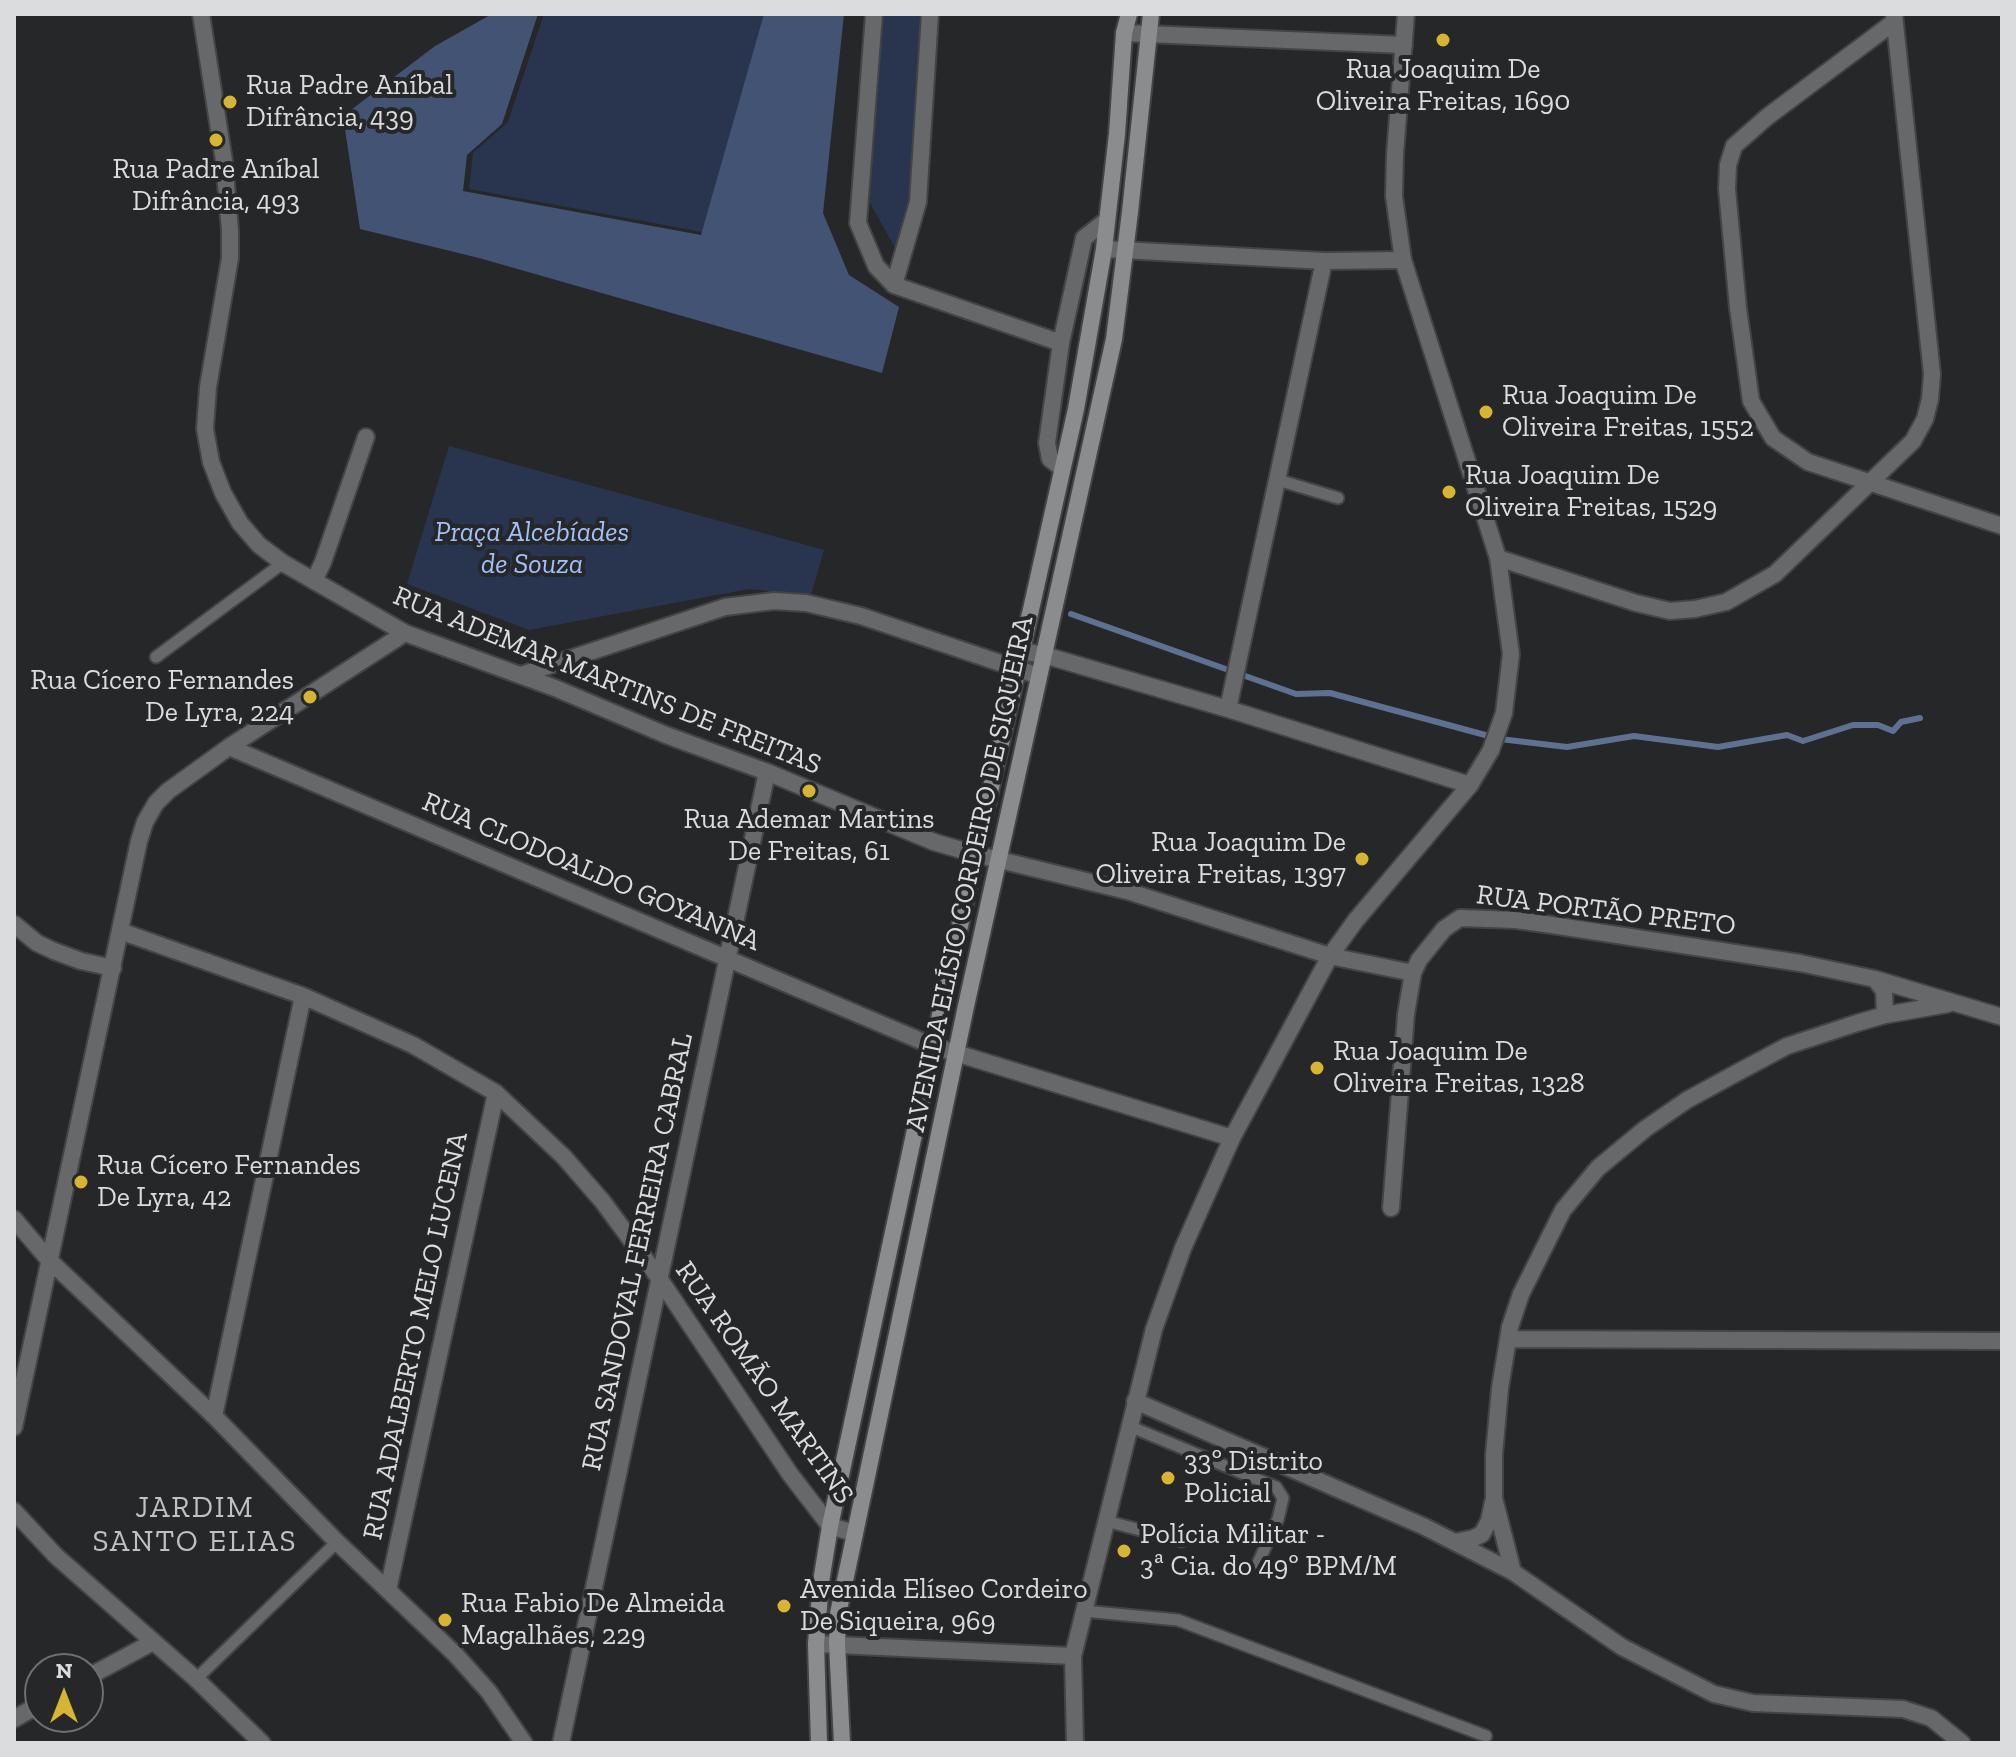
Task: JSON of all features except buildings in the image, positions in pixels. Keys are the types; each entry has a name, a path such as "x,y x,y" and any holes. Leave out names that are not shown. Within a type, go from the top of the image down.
{"main road":[{"name":"AVENIDA ELÍSIO CORDEIRO DE SIQUEIRA","path":"819,1743 816,1644 830,1526 975,854 1076,409 1104,249 1124,33 1129,14"},
{"name":"AVENIDA ELÍSIO CORDEIRO DE SIQUEIRA","path":"842,1743 838,1614 956,1054 1114,339 1151,14"}],"street":[{"name":"RUA ADEMAR MARTINS DE FREITAS","path":"201,14 230,207 230,258 208,387 205,429 211,462 228,503 259,545 283,563 405,633 555,688 934,842 1127,891 1330,956 1413,973"},
{"path":"874,14 858,223 876,266 894,285 1061,343"},
{"path":"894,285 918,202 930,14"},
{"path":"1075,1743 1073,1656 1135,1401 1167,1290 1232,1138 1330,956 1356,920 1470,785 1499,730 1504,713 1511,654 1498,558 1403,260 1394,196 1406,14"},
{"path":"1498,558 1670,611 1726,602 1775,574 1913,441 1925,419 1932,374 1894,18"},
{"path":"1894,18 1734,146 1728,165 1738,308 1751,401 1773,438 1808,462 2002,526"},
{"path":"1124,33 1404,45"},
{"path":"1062,468 1050,459 1047,443 1061,343 1084,238 1107,220"},
{"path":"1104,249 1324,261 1403,260"},
{"path":"1230,701 1324,261"},
{"path":"314,581 366,437"},
{"path":"521,675 725,607 774,601 806,603 861,616 1039,676"},
{"path":"14,1427 139,841 156,803 229,747 405,633"},
{"path":"1021,651 1230,701 1470,785"},
{"path":"555,688 568,659"},
{"name":"RUA CLODOALDO GOYANNA","path":"229,747 933,1046 1232,1138"},
{"name":"RUA SANDOVAL FERREIRA CABRAL","path":"561,1743 767,772"},
{"name":"RUA PORTÃO PRETO","path":"1391,1208 1406,1014 1413,973 1419,960 1444,929 1467,917 1552,925 1800,963 1875,979 2002,1017"},
{"path":"14,924 37,943 54,951 113,968"},
{"name":"RUA ROMÃO MARTINS","path":"120,931 303,996 413,1045 496,1093 564,1157 603,1202 659,1278 790,1474 830,1526 854,1533"},
{"path":"1875,979 1884,991 1885,1015"},
{"path":"214,1416 303,996"},
{"path":"1455,1542 1482,1534 1489,1521 1494,1498 1494,1455 1508,1339 1521,1294 1563,1210 1609,1158 1687,1100 1787,1046 1885,1015 1953,1003"},
{"name":"RUA ADALBERTO MELO LUCENA","path":"388,1590 496,1093"},
{"path":"14,1219 49,1260 214,1416 337,1542 455,1654 489,1692 524,1743"},
{"path":"1508,1339 2002,1341"},
{"path":"1135,1401 1384,1508 1455,1542 1513,1572 1622,1647 1714,1694 1753,1703 1903,1709 1931,1718 1962,1743"},
{"path":"1494,1498 1513,1572"},
{"path":"14,1511 56,1556 196,1679 262,1743"},
{"path":"104,1668 153,1642"},
{"path":"816,1644 1073,1656"}],"lane":[{"path":"1278,480 1338,498"},
{"path":"156,657 283,563"},
{"path":"1129,1426 1276,1487 1283,1498 1278,1519 1258,1563"},
{"path":"1106,1521 1182,1541"},
{"path":"196,1679 337,1542"},
{"path":"1084,1611 1178,1620 1486,1736"}],"green space":[{"path":"544,14 770,14 708,233 469,189 473,153 508,122"},
{"path":"876,14 923,14 913,203 900,257 869,201"},
{"name":"Praça Alcebíades de Souza","path":"449,446 824,550 811,595 749,589 529,630 407,584"}],"shaded area":[{"path":"492,14 538,14 502,124 467,155 463,191 701,235 764,14 844,14 823,213 849,275 899,307 882,373 479,258 360,229 343,116 435,46"}],"waterway":[{"path":"1071,614 1296,694 1330,693 1500,739 1567,747 1634,736 1718,747 1787,735 1803,741 1853,725 1878,725 1893,731 1901,722 1920,718"}],"place":[{"name":"Rua Joaquim De Oliveira Freitas, 1690","path":"1443,40"},
{"name":"Rua Padre Aníbal Difrância, 439","path":"230,102"},
{"name":"Rua Padre Aníbal Difrância, 493","path":"216,140"},
{"name":"Rua Joaquim De Oliveira Freitas, 1552","path":"1486,412"},
{"name":"Rua Joaquim De Oliveira Freitas, 1529","path":"1449,492"},
{"name":"Rua Cícero Fernandes De Lyra, 224","path":"310,697"},
{"name":"Rua Ademar Martins De Freitas, 61","path":"809,791"},
{"name":"Rua Joaquim De Oliveira Freitas, 1397","path":"1362,859"},
{"name":"Rua Joaquim De Oliveira Freitas, 1328","path":"1317,1068"},
{"name":"Rua Cícero Fernandes De Lyra, 42","path":"81,1182"},
{"name":"33º Distrito Policial","path":"1168,1478"},
{"name":"Polícia Militar - 3ª Cia. do 49º BPM/M","path":"1124,1551"},
{"name":"Avenida Elíseo Cordeiro De Siqueira, 969","path":"784,1606"},
{"name":"Rua Fabio De Almeida Magalhães, 229","path":"445,1620"}],"district":[{"name":"JARDIM SANTO ELIAS","path":"195,1525"}]}
